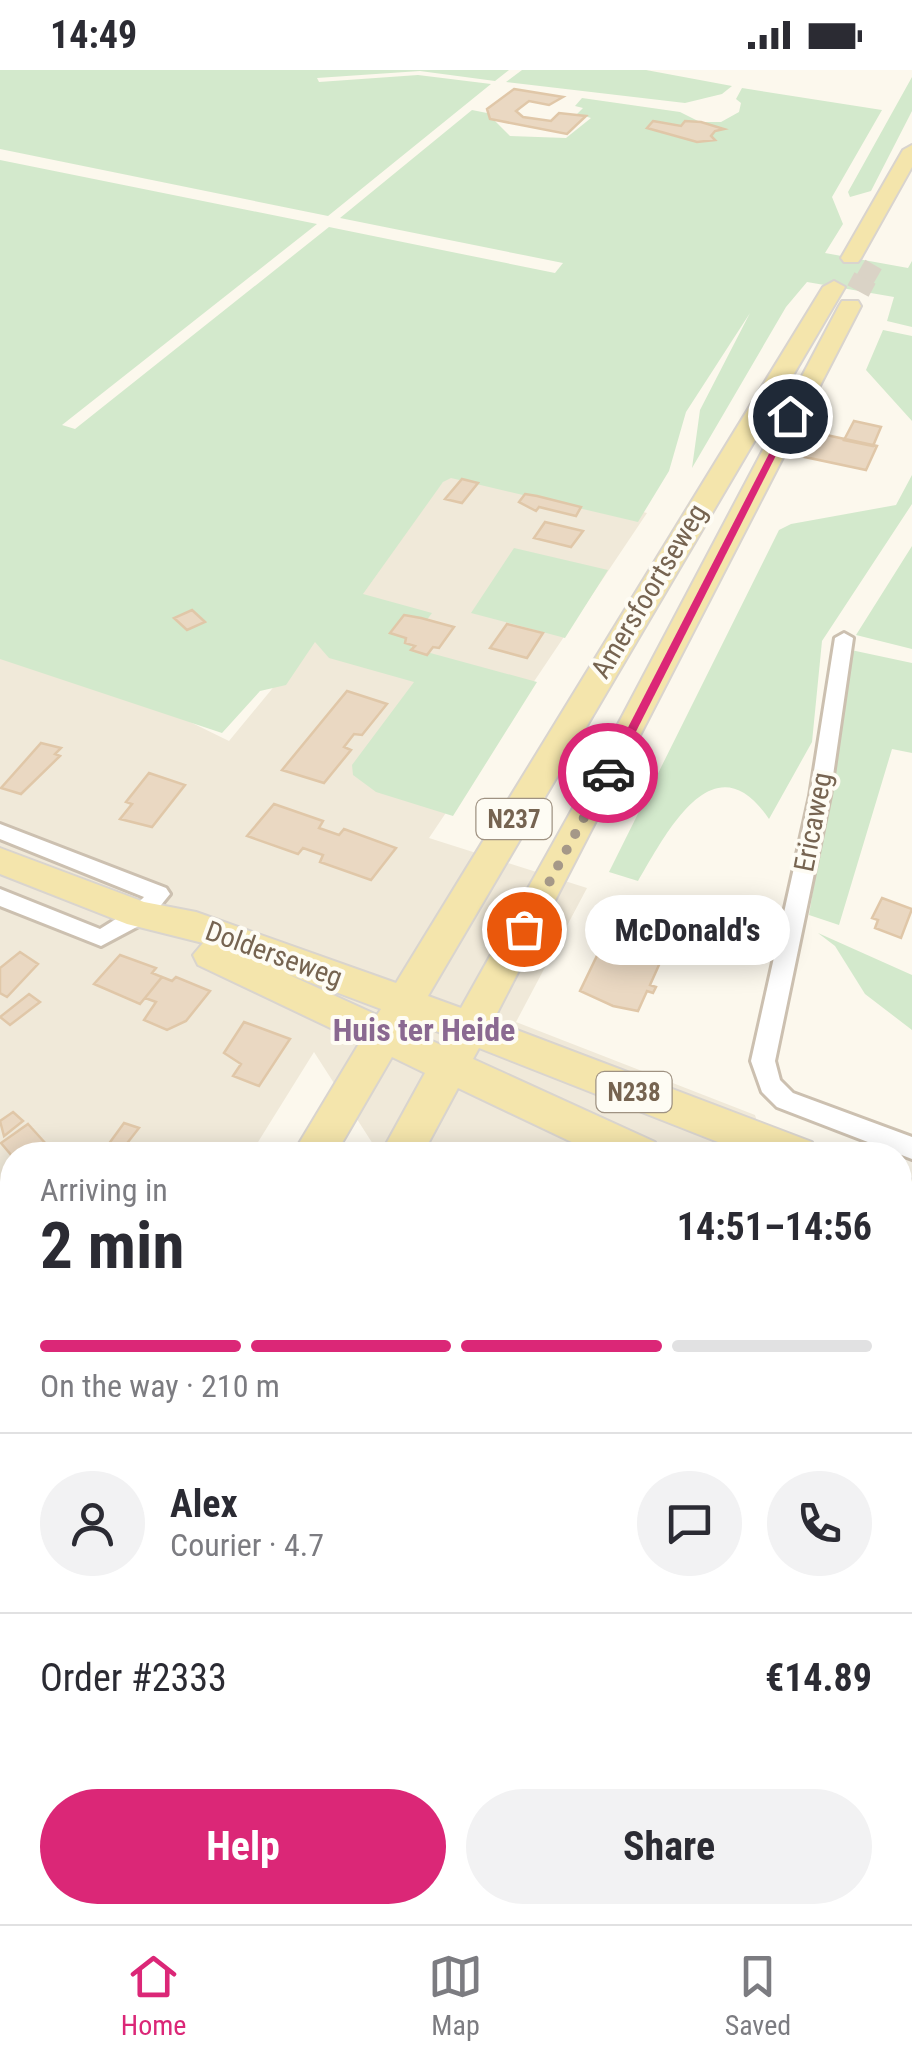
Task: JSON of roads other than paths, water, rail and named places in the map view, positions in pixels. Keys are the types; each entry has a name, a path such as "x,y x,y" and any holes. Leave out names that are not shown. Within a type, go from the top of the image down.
{"main road":[{"name":"Amersfoortseweg","path":"408,1142 470,1029 912,150"},
{"name":"Amersfoortseweg","path":"322,1142 848,278"},
{"name":"Dolderseweg","path":"0,860 140,915 157,930 395,1020"},
{"name":"N238","path":"395,1020 470,1029 763,1142"},
{"name":"N238","path":"395,1020 450,1067 612,1142"}],"street":[{"name":"Ericaweg","path":"844,638 820,796 767,1024 763,1061 770,1085 785,1100 896,1142"},
{"path":"0,831 159,894 140,915 102,938 0,897"}],"tunnel":[{"path":"864,281 875,262"},
{"path":"858,291 865,278"}],"place":[{"name":"McDonald's","path":"524,929"}],"district":[{"name":"Huis ter Heide","path":"424,1030"}]}
